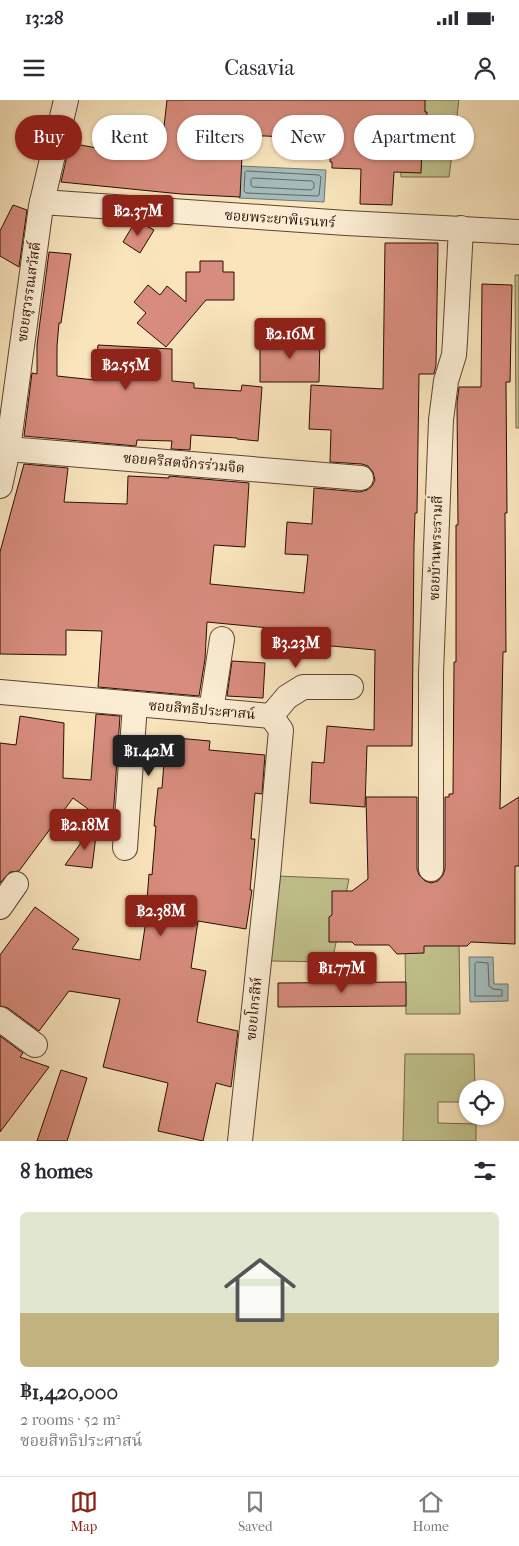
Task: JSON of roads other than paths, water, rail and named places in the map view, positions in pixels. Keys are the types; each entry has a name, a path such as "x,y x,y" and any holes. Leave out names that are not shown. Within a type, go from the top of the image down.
{"street":[{"name":"ซอยสุวรรณสวัสดิ์","path":"0,486 8,449 42,202 66,100"},
{"name":"ซอยพระยาพิเรนทร์","path":"42,202 346,223 519,232"},
{"name":"ซอยบ้านพระรามสี่","path":"432,870 431,672 442,420 446,381 454,355 461,228"},
{"name":"ซอยคริสตจักรร่วมจิต","path":"8,449 361,478"},
{"path":"211,711 222,639"},
{"path":"271,716 287,696 303,687 351,687"},
{"name":"ซอยสิทธิประศาสน์","path":"0,692 271,716 281,730 268,876"},
{"path":"125,848 135,704"},
{"name":"ฃอยโกรสีห์","path":"240,1141 268,876"},
{"path":"0,907 16,884"},
{"path":"0,1019 34,1045"}],"water":[{"path":"240,166 326,170 324,202 239,198"},
{"path":"469,957 493,957 494,984 508,984 508,1001 470,1002"}]}
